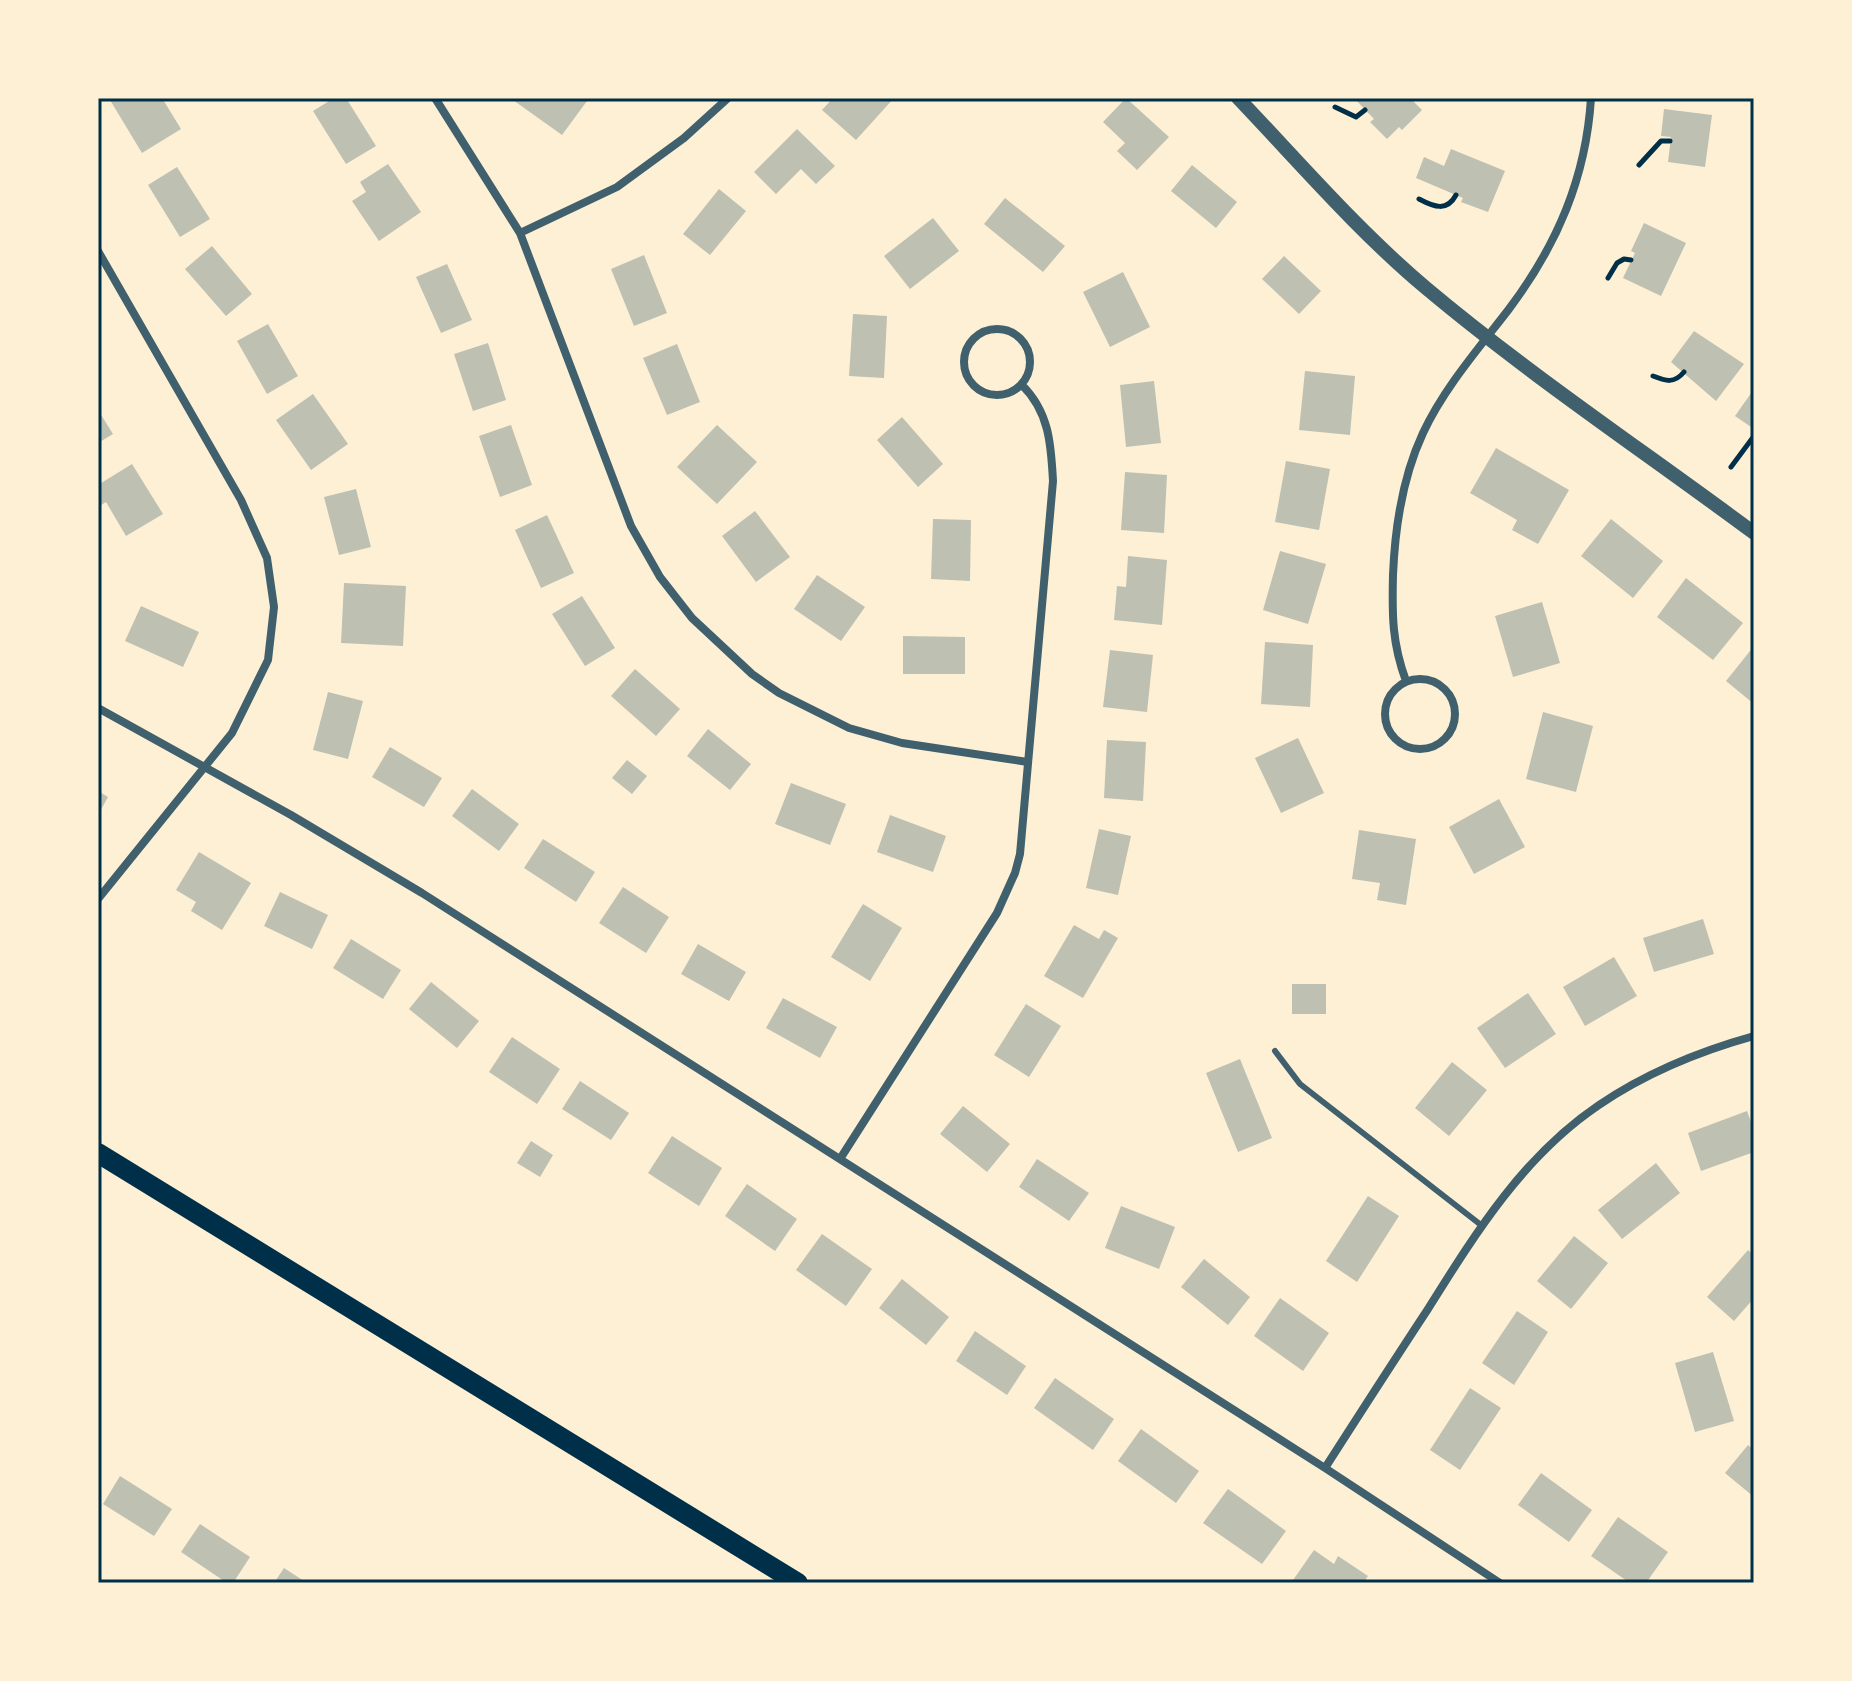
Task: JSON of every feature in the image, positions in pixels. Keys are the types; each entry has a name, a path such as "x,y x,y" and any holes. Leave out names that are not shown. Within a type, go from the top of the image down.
{"main road":[{"path":"98,1153 798,1583"}],"street":[{"path":"435,98 520,233 631,526 660,577 692,618 752,674 791,699 849,728 902,743 1028,762"},
{"path":"520,233 617,187 684,138 728,98"},
{"path":"1238,98 1380,248 1487,336 1754,533"},
{"path":"1406,681 1396,655 1392,627 1394,548 1401,497 1423,433 1439,404 1549,250 1564,220 1584,157 1591,98"},
{"path":"98,251 241,500 267,558 274,607 268,660 232,733 98,899"},
{"path":"992,328 1015,333 1029,352 1031,363 1022,385 1001,395 979,391 970,382 963,361 965,349 972,339 992,328"},
{"path":"840,1159 1002,903 1020,854 1053,481 1051,442 1044,415 1034,397 1022,385"},
{"path":"1427,680 1438,684 1452,700 1454,722 1443,740 1434,746 1423,749 1402,744 1388,727 1386,706 1390,696 1406,681 1427,680"},
{"path":"98,708 291,815 422,893 1325,1468 1500,1583"},
{"path":"1325,1468 1481,1225 1538,1156 1599,1105 1662,1069 1716,1046 1754,1036"}],"lane":[{"path":"1275,1051 1300,1084 1481,1225"}],"path":[{"path":"1335,107 1356,117 1365,110"},
{"path":"1639,165 1661,141 1670,141"},
{"path":"1419,199 1433,207 1445,207 1456,195"},
{"path":"1608,278 1617,263 1624,259 1631,260"},
{"path":"1653,376 1667,382 1675,381 1684,372"},
{"path":"1731,467 1754,436"}],"building":[{"path":"162,98 181,129 142,153 110,100"},
{"path":"334,98 346,98 376,146 346,164 313,111"},
{"path":"514,98 582,98 587,101 562,135"},
{"path":"833,98 894,98 856,140 822,110"},
{"path":"1126,98 1169,137 1137,170 1117,151 1125,143 1103,122"},
{"path":"1354,98 1410,98 1422,110 1402,130 1399,127 1387,139 1370,122 1374,119"},
{"path":"1664,109 1712,115 1705,167 1668,162 1671,137 1661,136"},
{"path":"797,129 835,166 816,184 801,169 776,194 754,172"},
{"path":"1451,149 1505,171 1488,212 1461,202 1463,198 1416,178 1424,157 1444,166"},
{"path":"388,164 421,212 379,241 352,201 366,192 360,182"},
{"path":"1192,165 1237,202 1216,228 1171,191"},
{"path":"177,167 210,219 180,237 148,185"},
{"path":"719,189 746,211 710,255 683,234"},
{"path":"1005,198 1065,246 1043,272 984,224"},
{"path":"933,218 959,251 910,289 884,256"},
{"path":"1644,223 1686,243 1661,296 1623,278"},
{"path":"212,246 252,294 226,316 185,269"},
{"path":"644,255 667,313 634,326 611,269"},
{"path":"1284,256 1321,291 1299,314 1262,279"},
{"path":"447,264 472,320 441,333 416,277"},
{"path":"1123,272 1150,327 1110,347 1083,292"},
{"path":"853,314 887,316 884,378 849,376"},
{"path":"268,324 298,376 267,394 237,341"},
{"path":"1694,331 1744,364 1716,401 1671,362"},
{"path":"488,343 506,400 473,411 454,354"},
{"path":"677,344 700,402 667,415 643,358"},
{"path":"1305,371 1355,376 1350,435 1299,430"},
{"path":"1154,381 1161,443 1126,447 1120,385"},
{"path":"1754,389 1754,429 1735,416"},
{"path":"313,394 348,444 311,470 276,420"},
{"path":"98,410 113,434 98,443"},
{"path":"902,417 943,464 918,487 877,440"},
{"path":"511,425 532,485 500,497 479,436"},
{"path":"717,425 757,462 717,504 677,467"},
{"path":"1496,448 1569,490 1538,544 1512,530 1517,520 1470,493"},
{"path":"1286,461 1330,469 1319,530 1275,522"},
{"path":"132,464 163,514 126,536 106,502 98,507 98,485"},
{"path":"1125,472 1167,475 1164,533 1121,530"},
{"path":"356,489 371,547 339,555 324,497"},
{"path":"755,511 790,557 756,582 722,536"},
{"path":"547,515 574,573 541,588 515,530"},
{"path":"933,519 971,520 970,581 931,579"},
{"path":"1611,519 1663,561 1633,598 1581,556"},
{"path":"1280,551 1326,564 1308,624 1263,610"},
{"path":"1128,556 1167,560 1162,625 1114,620 1117,586 1126,587"},
{"path":"817,575 865,607 841,641 794,609"},
{"path":"1686,578 1743,623 1713,660 1657,617"},
{"path":"344,583 406,586 403,646 341,643"},
{"path":"582,596 615,648 585,666 552,614"},
{"path":"1542,602 1560,663 1513,677 1495,616"},
{"path":"141,606 199,632 183,667 125,641"},
{"path":"903,636 965,637 965,674 903,674"},
{"path":"1265,642 1313,645 1310,707 1261,704"},
{"path":"1754,646 1754,704 1726,681"},
{"path":"1110,650 1153,655 1147,712 1103,707"},
{"path":"635,669 680,709 656,736 611,696"},
{"path":"328,692 363,701 348,759 313,750"},
{"path":"1543,712 1593,726 1576,792 1526,779"},
{"path":"708,729 751,764 730,790 687,756"},
{"path":"1298,738 1324,793 1281,813 1255,758"},
{"path":"1107,740 1146,742 1143,801 1104,798"},
{"path":"390,747 442,778 424,807 372,777"},
{"path":"627,760 647,776 632,794 612,778"},
{"path":"791,783 846,804 830,845 775,824"},
{"path":"472,789 519,824 499,851 452,816"},
{"path":"98,791 108,797 98,815"},
{"path":"1499,799 1525,847 1474,874 1449,827"},
{"path":"890,815 946,836 933,872 877,852"},
{"path":"1099,829 1131,836 1118,895 1086,888"},
{"path":"1359,830 1416,839 1406,905 1377,900 1380,883 1352,879"},
{"path":"543,839 595,872 576,902 524,868"},
{"path":"199,852 251,883 222,930 191,911 196,902 176,890"},
{"path":"623,887 669,917 646,953 599,923"},
{"path":"280,892 328,915 312,949 264,926"},
{"path":"863,904 902,928 870,981 831,957"},
{"path":"1703,919 1714,954 1654,972 1643,938"},
{"path":"1074,925 1099,939 1104,930 1118,938 1083,998 1044,976"},
{"path":"351,939 401,970 383,999 333,968"},
{"path":"698,944 746,972 729,1001 681,974"},
{"path":"1614,957 1637,996 1585,1026 1563,987"},
{"path":"431,982 479,1021 457,1048 409,1009"},
{"path":"1292,984 1326,984 1326,1014 1292,1014"},
{"path":"1528,993 1556,1034 1505,1068 1477,1028"},
{"path":"783,998 837,1027 820,1058 766,1028"},
{"path":"1026,1004 1061,1026 1029,1077 994,1055"},
{"path":"512,1037 560,1069 537,1104 489,1072"},
{"path":"1240,1059 1272,1138 1238,1152 1206,1073"},
{"path":"1452,1062 1487,1090 1449,1136 1415,1108"},
{"path":"580,1081 629,1113 611,1140 562,1109"},
{"path":"963,1106 1010,1144 987,1172 940,1134"},
{"path":"1747,1111 1754,1130 1754,1152 1701,1171 1688,1133"},
{"path":"672,1136 722,1168 699,1206 648,1173"},
{"path":"531,1141 553,1155 540,1177 517,1163"},
{"path":"1037,1159 1089,1193 1069,1221 1019,1187"},
{"path":"1656,1163 1680,1193 1622,1239 1598,1210"},
{"path":"747,1184 797,1219 775,1251 725,1216"},
{"path":"1368,1196 1399,1216 1357,1282 1326,1261"},
{"path":"1121,1206 1175,1227 1159,1269 1105,1248"},
{"path":"822,1234 872,1269 846,1306 796,1270"},
{"path":"1574,1236 1608,1263 1571,1309 1537,1281"},
{"path":"1748,1250 1754,1255 1754,1298 1734,1321 1707,1297"},
{"path":"1204,1259 1250,1297 1228,1325 1181,1287"},
{"path":"902,1279 949,1317 926,1345 879,1308"},
{"path":"1280,1298 1329,1333 1303,1371 1254,1336"},
{"path":"1517,1311 1548,1332 1514,1385 1482,1363"},
{"path":"975,1331 1026,1366 1007,1395 956,1361"},
{"path":"1713,1352 1734,1421 1695,1432 1675,1363"},
{"path":"1055,1378 1114,1419 1093,1450 1034,1408"},
{"path":"1470,1388 1501,1408 1460,1470 1430,1450"},
{"path":"1141,1429 1199,1471 1176,1503 1118,1461"},
{"path":"1748,1445 1754,1450 1754,1497 1725,1473"},
{"path":"1541,1473 1592,1510 1569,1542 1518,1505"},
{"path":"120,1476 172,1509 154,1536 103,1504"},
{"path":"1228,1489 1286,1531 1262,1564 1203,1523"},
{"path":"1618,1517 1668,1552 1646,1583 1630,1583 1591,1556"},
{"path":"200,1524 250,1557 233,1583 227,1583 181,1552"},
{"path":"1314,1550 1334,1564 1338,1556 1368,1576 1363,1583 1291,1583"},
{"path":"284,1568 307,1583 274,1583"}]}
